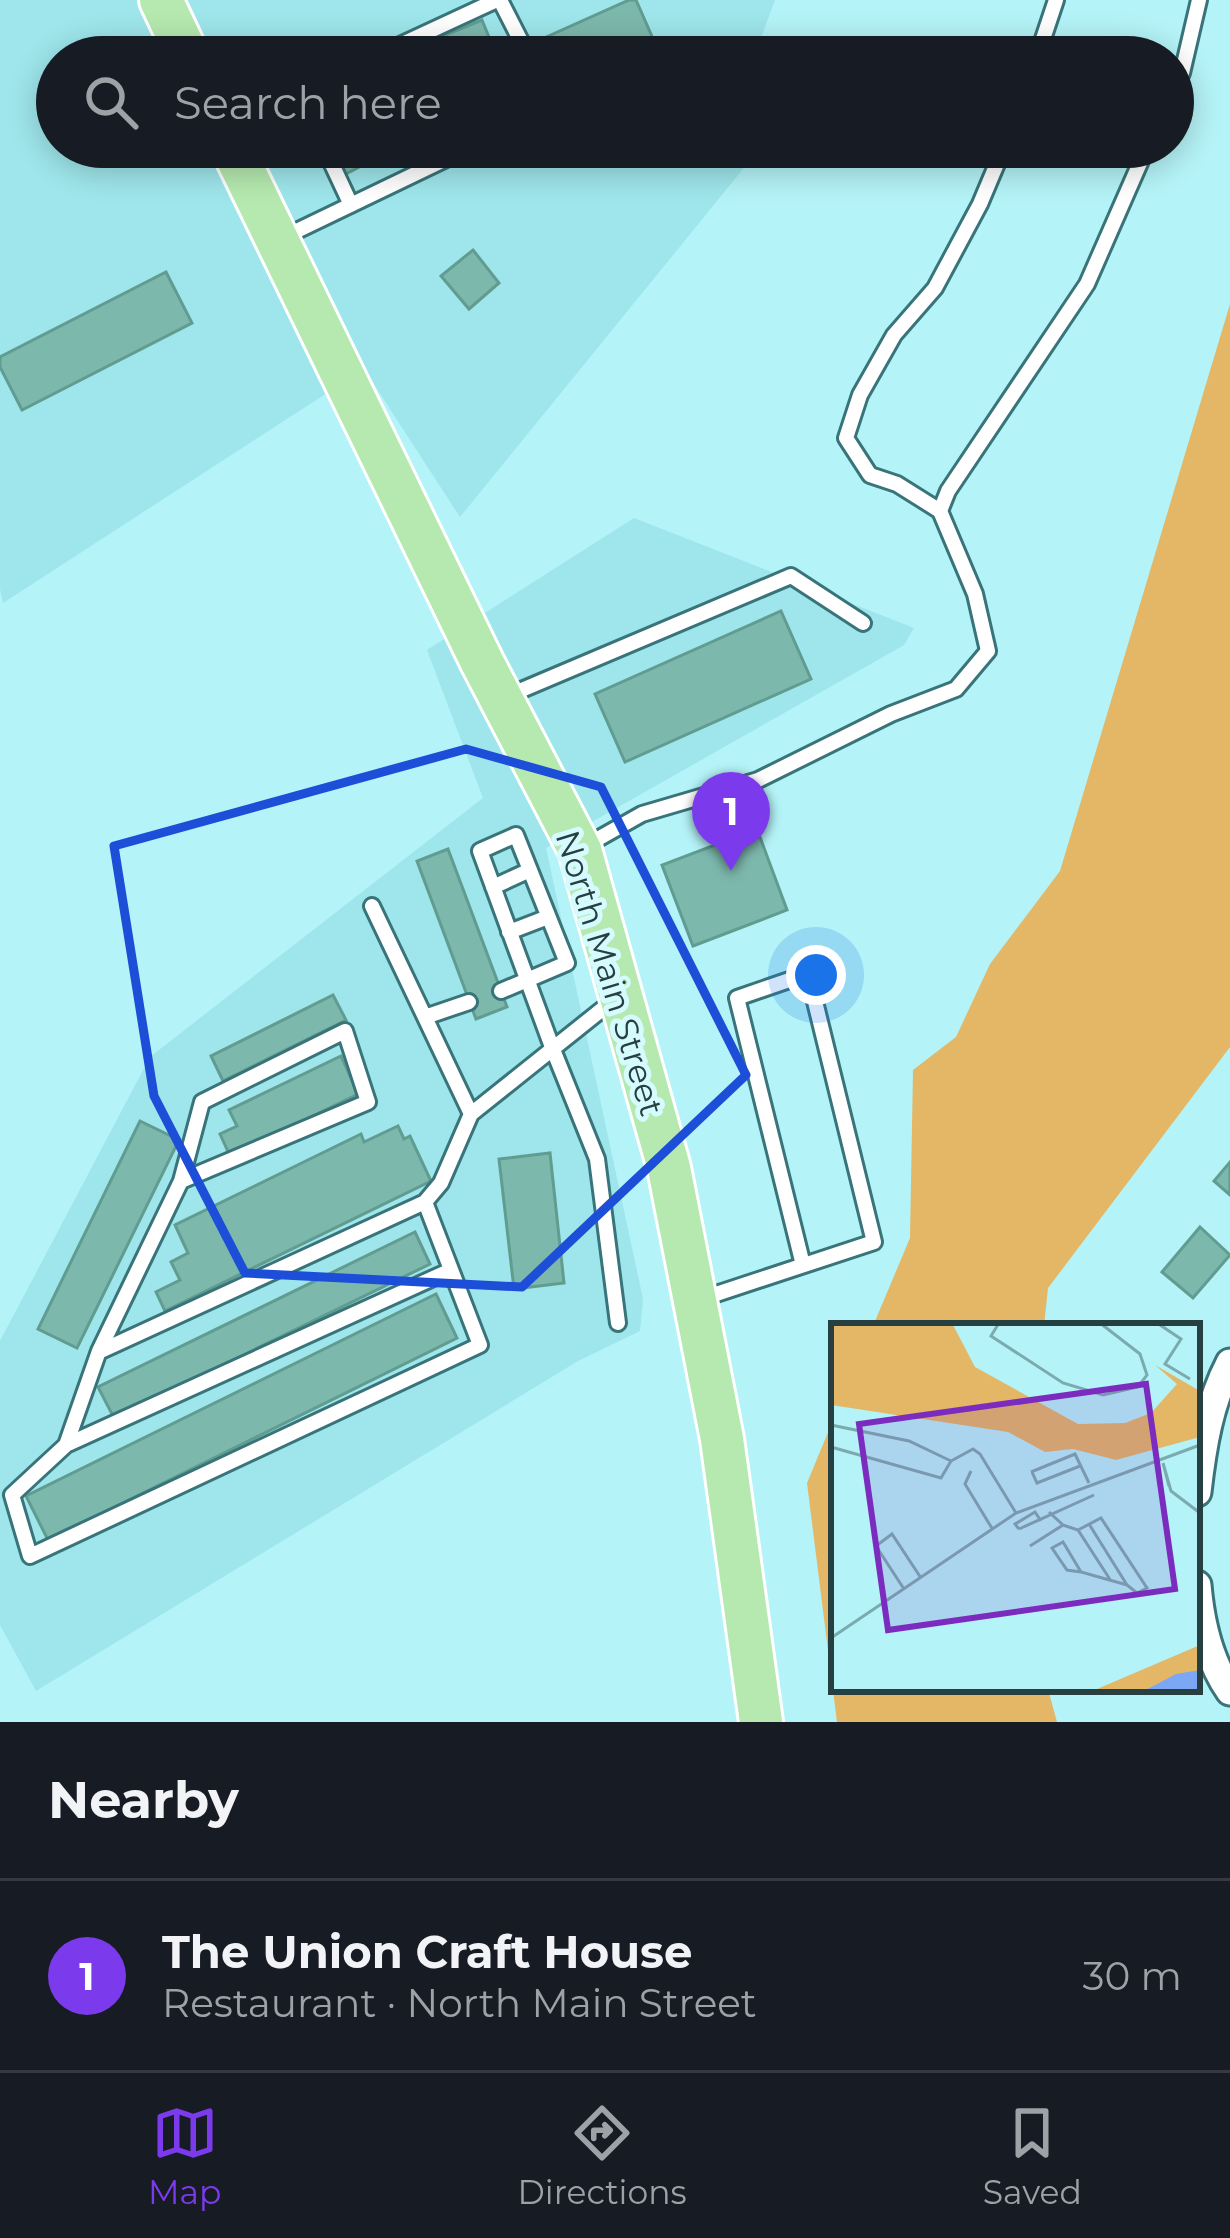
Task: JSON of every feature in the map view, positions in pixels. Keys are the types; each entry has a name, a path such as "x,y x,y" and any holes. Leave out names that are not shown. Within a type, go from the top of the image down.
{"main road":[{"path":"161,0 178,36"},
{"name":"North Main Street","path":"242,168 501,699 580,850 669,1168 722,1439 761,1722"}],"street":[{"path":"1200,1468 1216,1390 1230,1363"},
{"path":"1200,1608 1216,1668 1230,1691"}],"lane":[{"path":"424,36 499,0 518,36"},
{"path":"1044,36 1056,0"},
{"path":"1191,36 1199,0"},
{"path":"334,168 351,205"},
{"path":"277,240 416,168"},
{"path":"580,850 642,814 758,780 892,714 956,689 988,651 975,594 940,511 897,484 870,475 846,438 860,395 894,335 935,288 995,168"},
{"path":"940,511 948,490 1087,284 1138,168"},
{"path":"501,699 791,576 863,623"},
{"path":"501,992 528,982 567,963 516,835 480,851 509,932 528,982 552,1047 597,1159 618,1323"},
{"path":"493,887 530,870"},
{"path":"373,906 471,1114"},
{"path":"509,932 548,917"},
{"path":"803,1265 737,998 833,965"},
{"path":"696,1301 874,1242 808,973"},
{"path":"99,1351 424,1202 442,1183 471,1114 619,996"},
{"path":"425,1017 469,1002"},
{"path":"66,1445 99,1351 181,1181 202,1102 345,1031 368,1102 181,1181"},
{"path":"424,1202 451,1270 480,1345 30,1556 12,1495 66,1445 451,1270"}],"highlighted area":[{"path":"466,749 601,787 746,1075 522,1287 245,1273 154,1096 114,846"}],"shaded area":[{"path":"0,0 775,0 762,36 36,36 36,168 744,168 460,517 364,369 3,603"},
{"path":"1230,304 1230,1047 1048,1288 1044,1323 874,1323 910,1238 913,1070 956,1037 990,964 1060,871"},
{"path":"634,518 914,628 904,645 546,848 643,1299 640,1331 578,1361 36,1691 0,1625 0,1341 150,1057 483,798 427,650"},
{"path":"831,1425 831,1674 807,1483"},
{"path":"833,1692 1049,1692 1057,1722 837,1722"}],"building":[{"path":"636,0 652,36 549,36"},
{"path":"482,20 488,36 443,36"},
{"path":"336,168 357,168 340,177"},
{"path":"473,250 499,283 469,309 441,276"},
{"path":"166,272 192,323 22,410 0,367 0,357"},
{"path":"781,611 811,679 625,762 595,694"},
{"path":"757,829 787,910 693,946 662,865"},
{"path":"448,849 507,1007 476,1019 417,861"},
{"path":"333,995 346,1020 223,1081 211,1056"},
{"path":"341,1056 358,1094 230,1156 220,1134 237,1126 229,1110"},
{"path":"140,1121 179,1140 77,1348 38,1329"},
{"path":"398,1126 404,1139 410,1136 431,1181 165,1311 156,1292 180,1280 171,1262 188,1253 175,1225 361,1134 364,1142"},
{"path":"550,1153 564,1283 514,1289 499,1159"},
{"path":"1230,1162 1230,1195 1214,1181"},
{"path":"1200,1227 1230,1255 1193,1298 1162,1272"},
{"path":"415,1232 430,1264 114,1418 98,1387"},
{"path":"436,1294 457,1338 48,1540 26,1496"}],"place":[{"name":"The Union Craft House","path":"731,871"}]}
